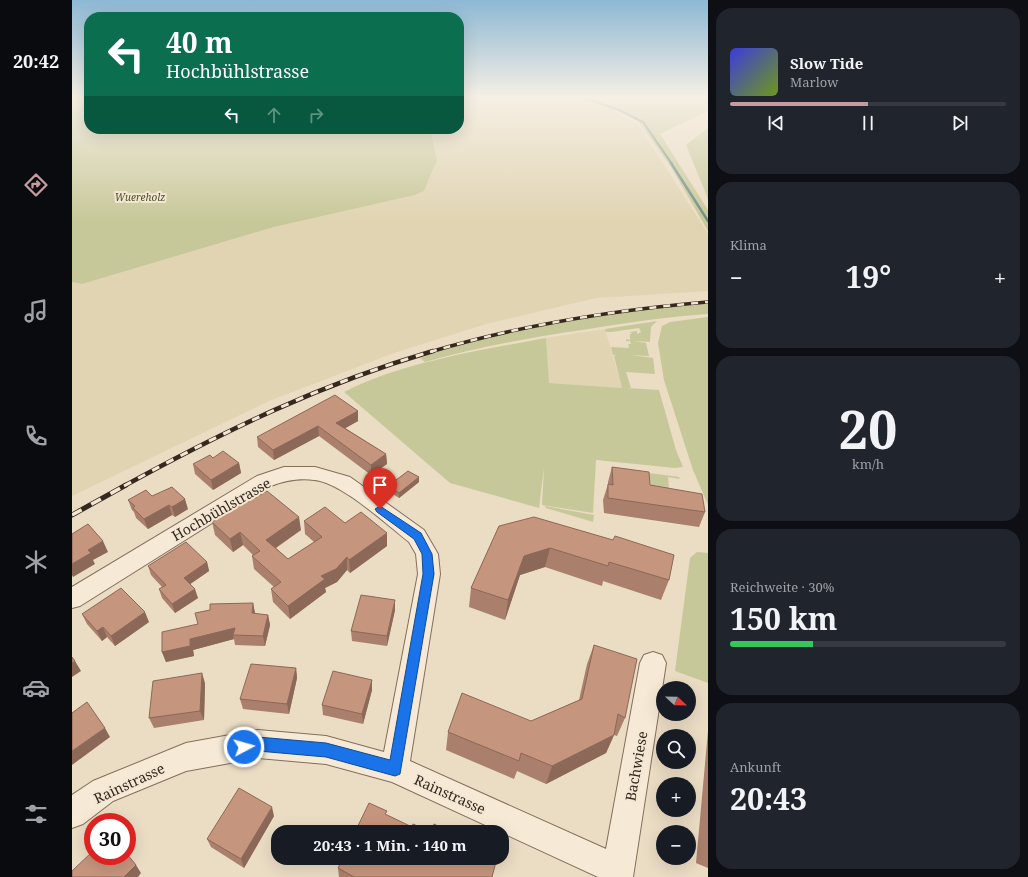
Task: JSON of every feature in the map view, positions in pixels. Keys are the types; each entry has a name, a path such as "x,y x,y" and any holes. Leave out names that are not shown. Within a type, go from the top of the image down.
{"street":[{"name":"Hochbühlstrasse","path":"72,599 264,481 284,474 315,473 343,482 417,536 427,554 429,574 395,769"},
{"name":"Bachwiese","path":"618,874 653,663"},
{"name":"Rainstrasse","path":"72,812 103,791 186,757 258,744 326,750 395,769 618,874"}],"shaded area":[{"path":"432,139 648,139 708,234 708,291 596,298 490,323 394,353 269,401 72,496 72,282 82,284 274,227 415,195 424,191 437,160"},
{"path":"605,329 622,388 548,383 546,338"}],"green space":[{"name":"Wuereholz","path":"72,139 432,139 437,160 424,191 415,195 274,227 82,284 72,282"},
{"path":"651,139 663,139 708,210 708,231 671,167"},
{"path":"694,139 708,139 708,199 686,145"},
{"path":"708,304 708,314 645,320 542,336 484,347 425,362 420,358 444,349 491,336 564,321 638,310"},
{"path":"708,317 708,505 693,470 664,380 658,343 662,326 670,322"},
{"path":"657,321 651,327 650,342 633,341 646,343 649,356 631,355 653,358 655,374 626,372 631,388 626,388 659,390 676,450 683,467 675,468 596,460 593,513 542,505 544,467 539,508 450,483 344,392 391,373 443,358 546,338 549,383 622,388 614,356 617,356 613,355 611,347 629,348 628,344 631,344 630,341 626,341 626,339 630,340 630,334 632,334 630,332 637,331 637,334 641,332 639,328 611,332 606,332 605,329"},
{"path":"649,473 679,477 680,479 668,477 669,490 651,487"},
{"path":"545,506 594,515 593,522 546,508"},
{"path":"697,552 708,553 708,683 675,671 690,558"}],"building":[{"path":"335,395 358,411 336,423 386,454 371,465 318,426 273,450 257,437"},
{"path":"223,451 239,463 211,480 193,464 210,455 213,458"},
{"path":"612,467 649,472 650,485 702,494 705,512 608,498 608,484 613,485"},
{"path":"408,471 419,477 399,493 388,486"},
{"path":"172,487 185,499 172,507 169,505 144,519 133,508 135,506 128,500 146,490 152,496"},
{"path":"267,491 299,517 266,540 288,559 322,537 304,521 325,507 345,523 361,512 387,533 349,560 347,557 336,569 321,576 325,579 288,606 271,589 281,582 252,556 260,551 240,532 230,539 212,522 253,496 255,498"},
{"path":"534,517 613,540 615,536 674,555 669,580 609,562 608,566 550,548 524,556 508,600 471,588 499,526"},
{"path":"88,524 103,541 88,550 91,553 72,564 72,534"},
{"path":"186,542 207,562 184,578 195,589 172,604 159,589 166,585 148,566"},
{"path":"121,588 145,612 111,636 103,627 97,631 82,614"},
{"path":"361,595 395,600 387,636 351,631"},
{"path":"253,603 252,613 268,615 263,636 233,635 235,628 190,639 190,646 162,652 162,632 198,624 195,613 210,610 210,604"},
{"path":"594,645 637,659 625,718 618,714 614,735 552,766 521,753 519,761 448,732 462,693 531,721 582,699"},
{"path":"251,664 296,668 287,704 240,699"},
{"path":"333,671 372,680 362,714 322,705"},
{"path":"202,673 200,711 149,718 153,681"},
{"path":"87,702 105,728 72,751 72,713"},
{"path":"239,788 272,807 241,859 207,839"},
{"path":"369,803 387,811 385,814 408,825 358,825"},
{"path":"84,860 84,865 136,865 124,877 72,877 72,871"},
{"path":"340,865 495,865 492,877 354,877 338,868"}],"waterway":[{"path":"655,139 672,164"},
{"path":"671,163 708,221"}],"railway":[{"path":"430,352 464,342 533,326 638,309 708,302"},
{"path":"124,486 237,427 313,393 352,378 433,351"},
{"path":"72,515 126,485"}],"route":[{"path":"244,747 258,744 326,750 395,769 429,574 427,554 417,536 380,509"}]}
